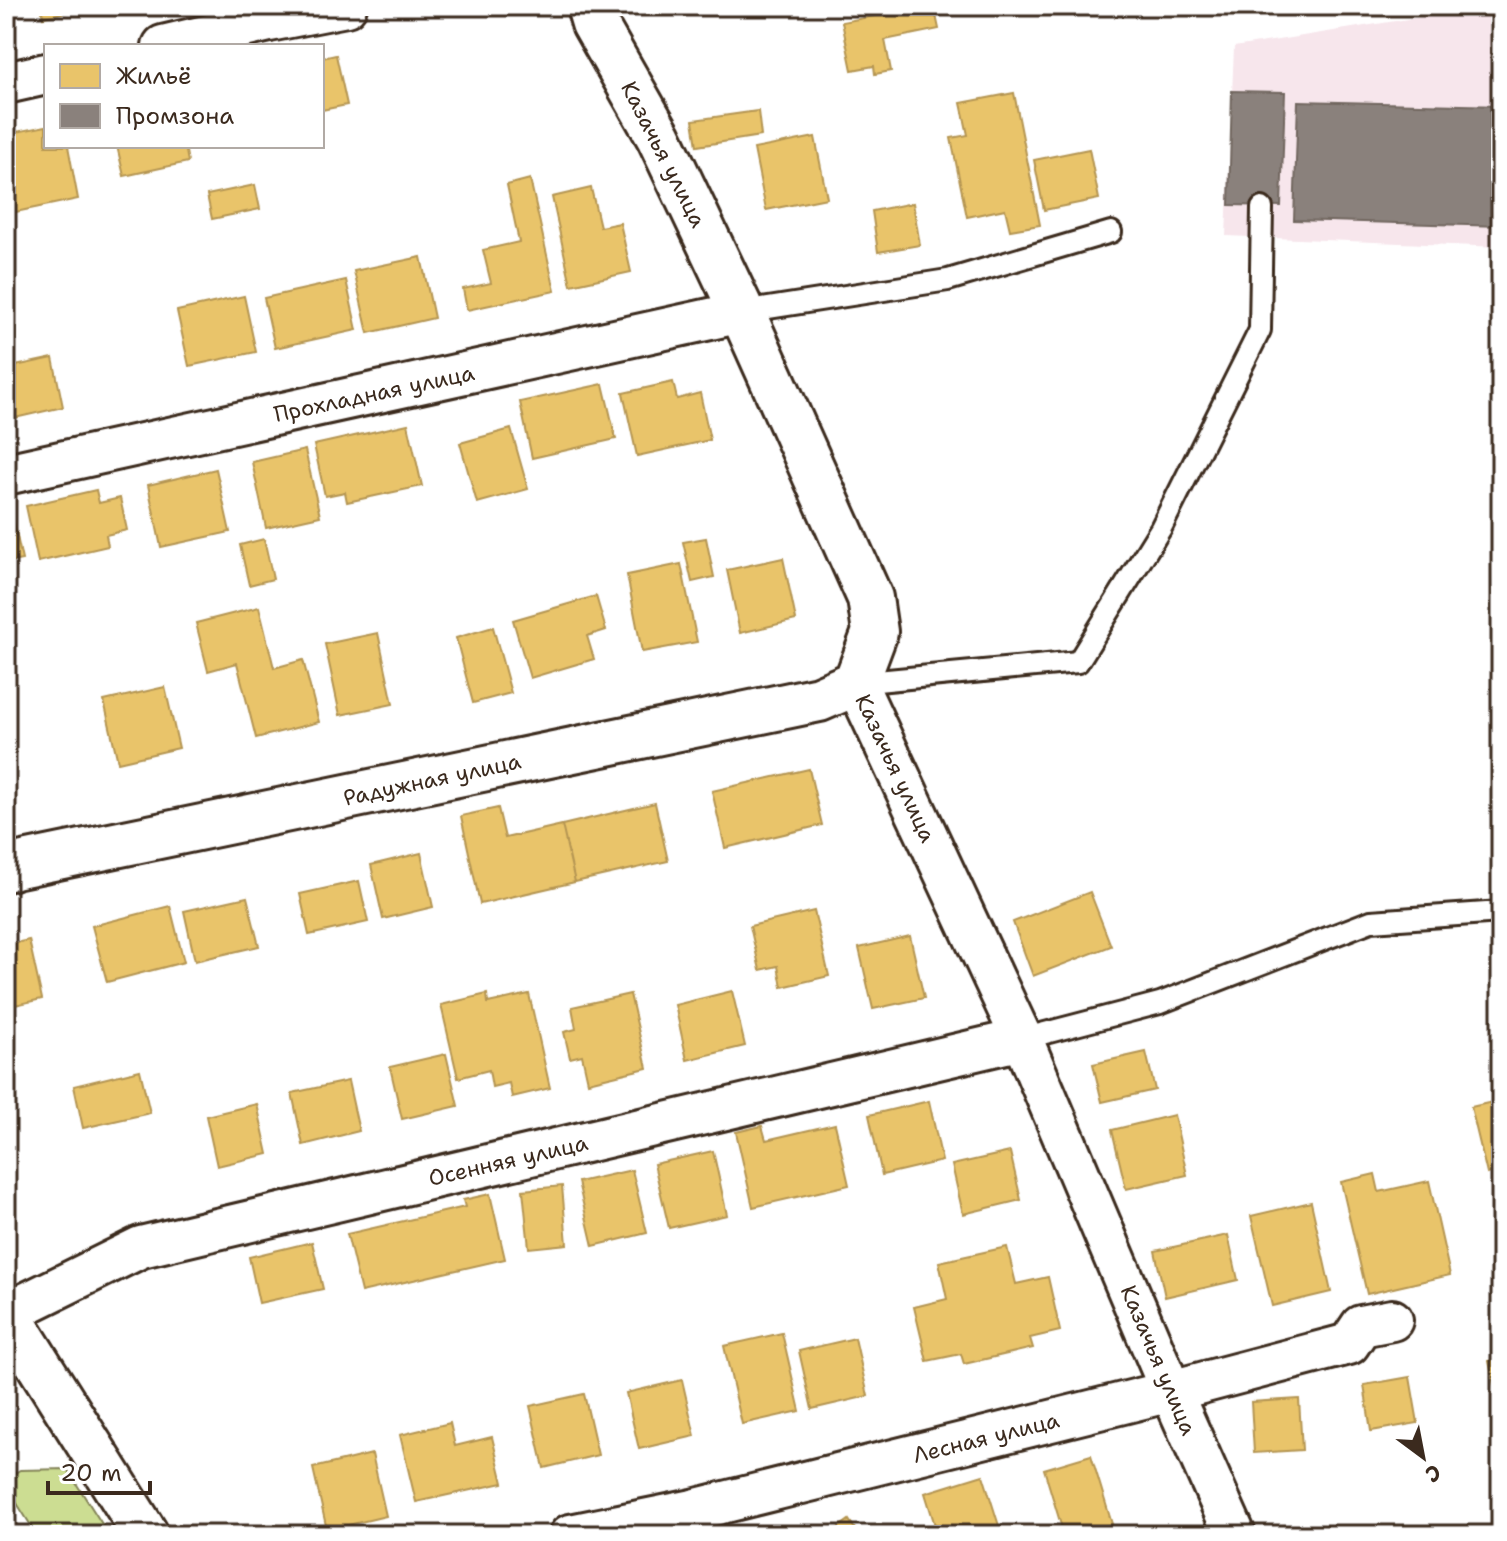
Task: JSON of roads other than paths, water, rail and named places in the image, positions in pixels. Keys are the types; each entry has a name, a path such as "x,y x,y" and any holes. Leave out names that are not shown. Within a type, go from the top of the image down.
{"main road":[{"name":"Казачья улица","path":"589,6 594,23 659,137 742,312 870,598 875,632 856,683"},
{"name":"Радужная улица","path":"6,869 819,699 856,683"},
{"path":"6,1312 146,1535"}],"street":[{"path":"171,44 346,6"},
{"path":"6,83 44,74"},
{"name":"Прохладная улица","path":"6,474 742,312"},
{"name":"Казачья улица","path":"856,683 1022,1039 1235,1535"},
{"name":"Осенняя улица","path":"6,1312 141,1247 1022,1039"},
{"name":"Лесная улица","path":"570,1535 701,1522 1349,1344 1361,1326 1392,1320"}],"lane":[{"path":"856,683 1078,662 1161,528 1260,330 1262,208"},
{"path":"742,312 948,280 1111,232"},
{"path":"1022,1039 1160,1003 1371,921 1501,912"}]}
